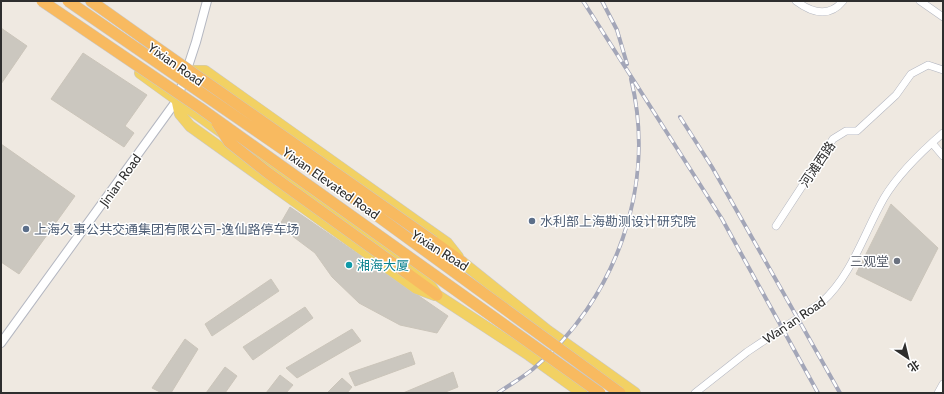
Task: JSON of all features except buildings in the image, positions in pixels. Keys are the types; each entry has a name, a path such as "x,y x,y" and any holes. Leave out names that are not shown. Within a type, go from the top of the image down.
{"highway":[{"name":"Yixian Elevated Road","path":"42,1 214,117 600,393"},
{"name":"Yixian Elevated Road","path":"68,1 342,190 620,393"},
{"path":"87,1 113,16"},
{"path":"92,1 462,262"},
{"path":"143,38 193,86"},
{"path":"214,117 229,142 268,173 437,295"}],"main road":[{"path":"38,1 177,100 180,114 190,126 416,288 437,295 529,355 582,393"},
{"name":"Yixian Road","path":"87,1 187,71 205,71 447,243 462,262 548,331 635,393"},
{"path":"529,355 538,355 548,348 551,338 548,331"}],"street":[{"name":"Jinian Road","path":"1,343 177,100 207,1"},
{"path":"796,1 808,8 824,12 835,10 843,1"},
{"path":"920,1 943,17"},
{"name":"河滩西路","path":"776,226 833,138 846,131 857,132 896,95 912,74 928,65 943,70"},
{"name":"Wan'an Road","path":"695,393 747,352 822,302 832,293 851,262 893,184 943,133"},
{"path":"932,143 943,156"},
{"path":"938,393 943,384"}],"railway":[{"path":"583,1 722,219 818,393"},
{"path":"602,1 617,30 627,64"},
{"path":"498,393 533,369 562,341 587,309 607,275 623,238 633,199 638,159 638,119 631,79"},
{"path":"680,117 712,167 840,393"}],"place":[{"name":"水利部上海勘测设计研究院","path":"532,221"},
{"name":"上海久事公共交通集团有限公司-逸仙路停车场","path":"26,229"},
{"name":"三观堂","path":"897,261"},
{"name":"湘海大厦","path":"349,265"}]}
